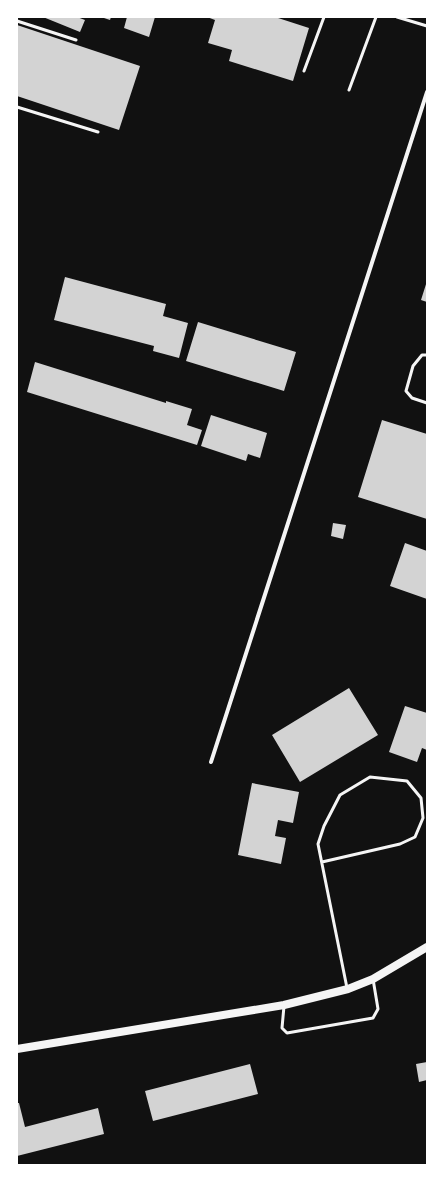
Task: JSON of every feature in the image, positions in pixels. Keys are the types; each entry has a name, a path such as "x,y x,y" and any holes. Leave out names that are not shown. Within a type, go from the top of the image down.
{"main road":[{"path":"17,1049 284,1004 348,989 373,979 427,947"}],"street":[{"path":"211,762 427,92"},
{"path":"17,1054 26,1048"}],"lane":[{"path":"304,71 324,17"},
{"path":"349,90 376,17"},
{"path":"396,17 427,26"},
{"path":"17,21 76,40"},
{"path":"17,107 98,132"},
{"path":"427,354 422,355 413,366 406,391 412,398 427,403"},
{"path":"322,862 400,844 415,837 423,818 421,798 407,781 370,777 340,795 324,826 318,844 348,989"},
{"path":"284,1004 282,1028 287,1033 373,1018 378,1009 373,979"}],"building":[{"path":"43,17 77,17 85,20 80,32"},
{"path":"101,17 111,17 110,20"},
{"path":"127,17 155,17 149,37 124,28"},
{"path":"207,17 275,17 309,28 293,81 229,61 232,50 208,43 215,20"},
{"path":"17,25 140,66 119,130 17,96"},
{"path":"65,277 166,304 163,316 188,323 179,358 153,351 154,346 54,320"},
{"path":"427,281 427,302 421,300"},
{"path":"198,322 296,352 284,391 186,361"},
{"path":"35,362 166,403 166,401 192,409 187,425 202,430 197,445 27,392"},
{"path":"211,415 267,433 260,458 248,454 246,461 201,446"},
{"path":"382,420 427,434 427,519 358,497"},
{"path":"333,523 346,525 343,539 331,536"},
{"path":"405,543 427,551 427,599 390,586"},
{"path":"349,688 378,735 300,782 272,735"},
{"path":"405,706 427,713 427,750 422,748 417,762 389,752"},
{"path":"252,783 299,792 293,823 278,820 275,836 286,838 281,864 238,855"},
{"path":"427,1062 427,1080 419,1082 416,1064"},
{"path":"250,1064 258,1094 153,1121 145,1091"},
{"path":"17,1103 19,1103 25,1127 98,1108 104,1134 17,1156"}]}
